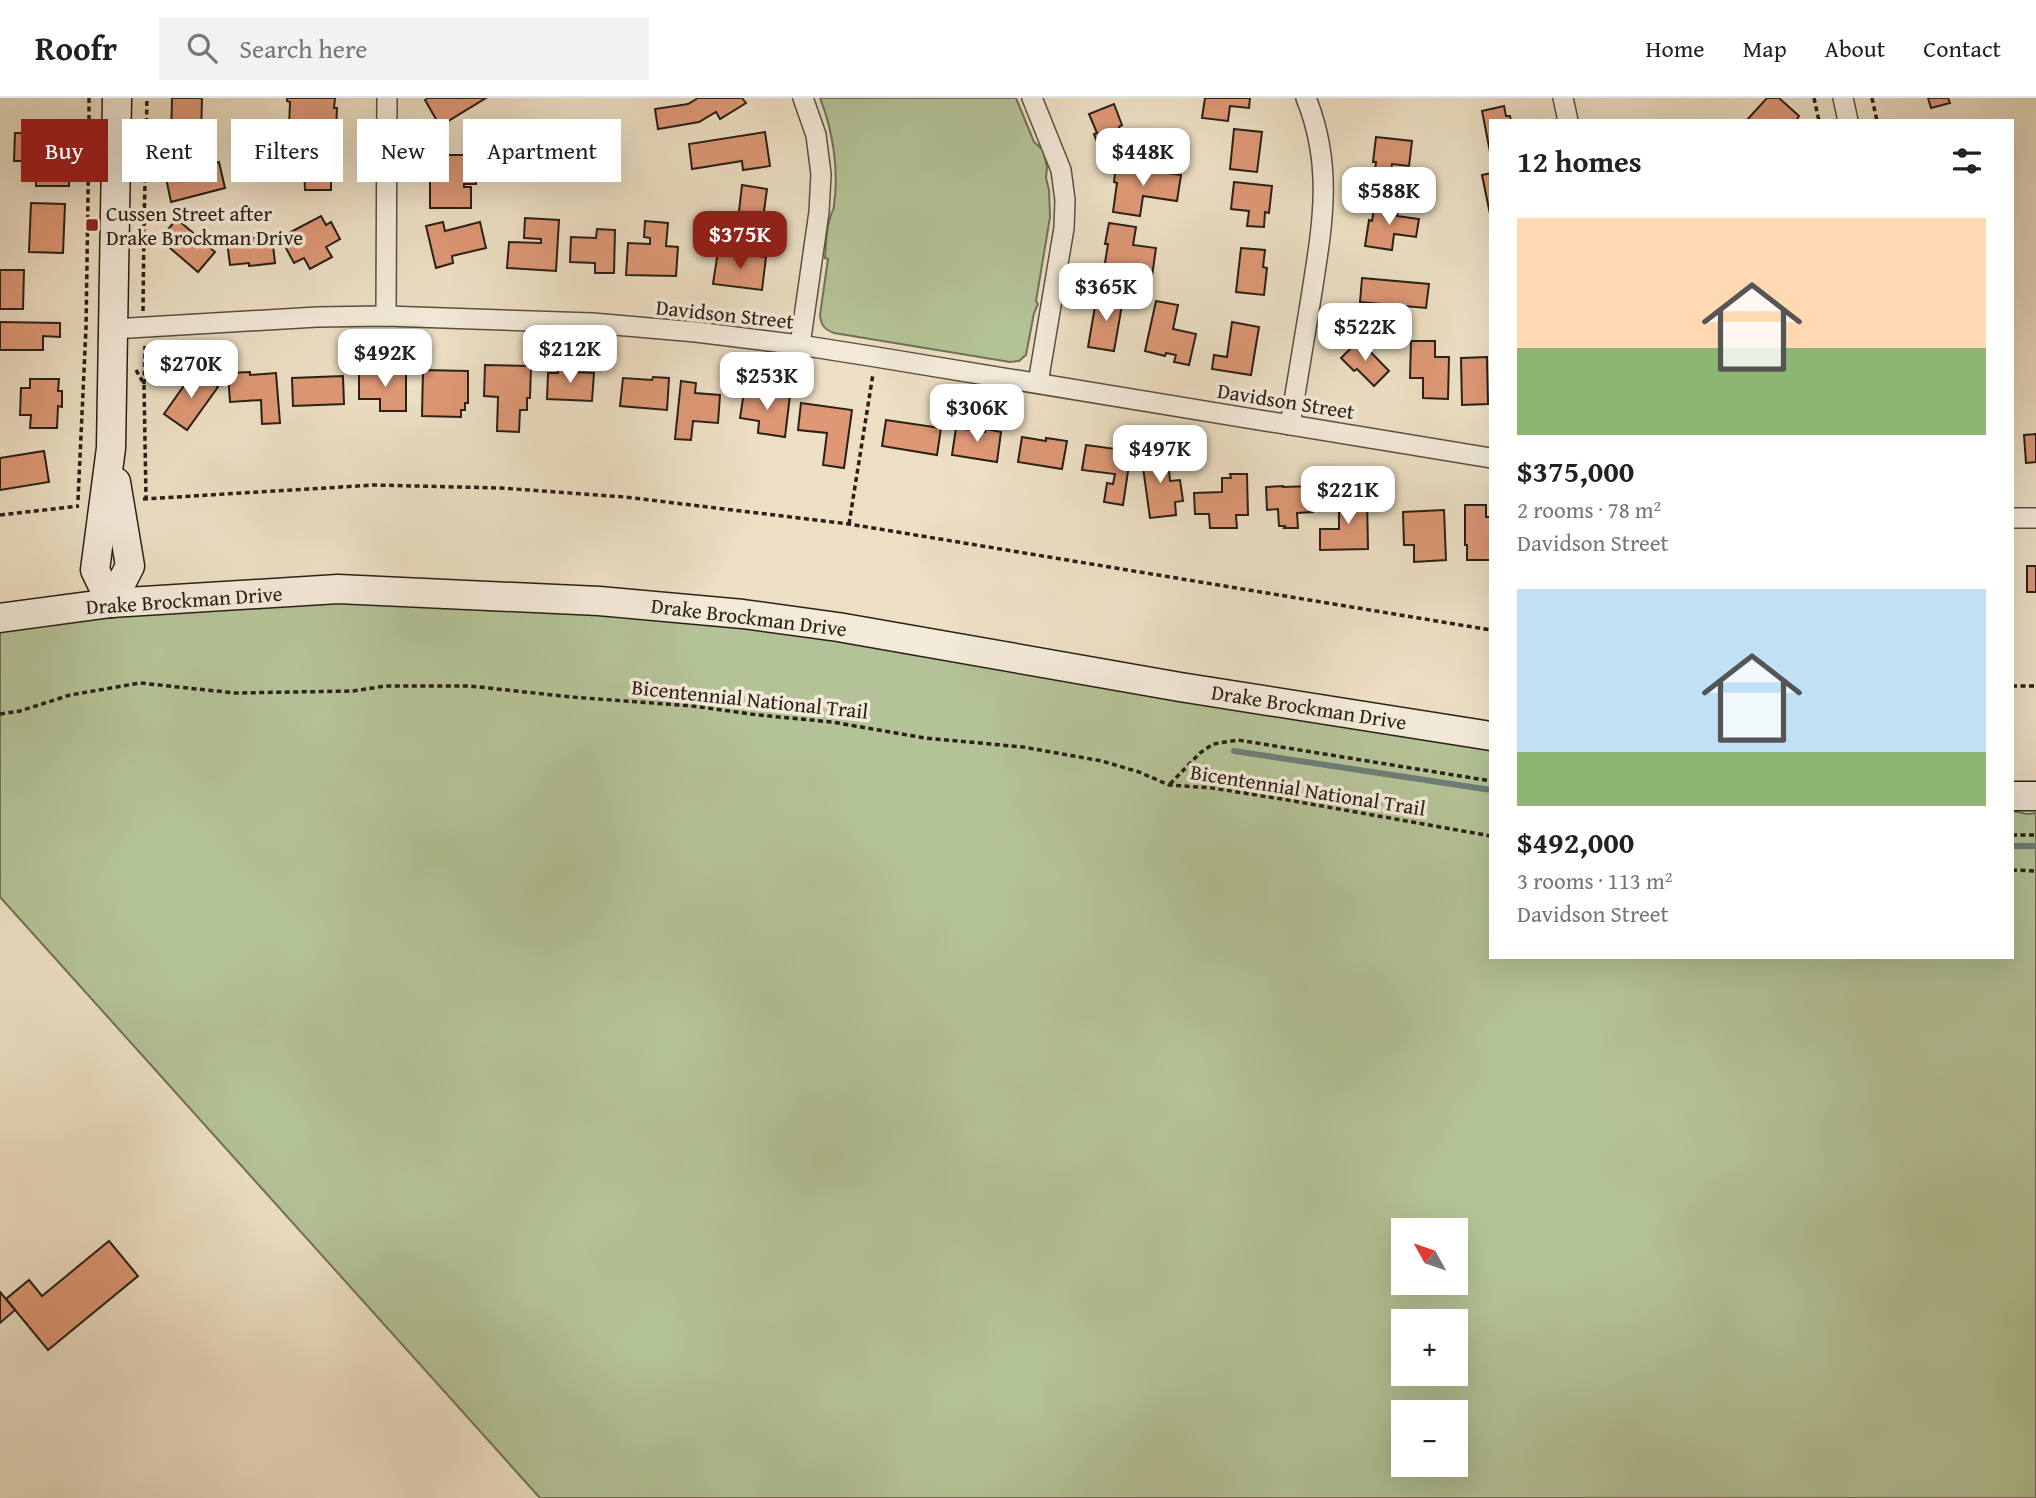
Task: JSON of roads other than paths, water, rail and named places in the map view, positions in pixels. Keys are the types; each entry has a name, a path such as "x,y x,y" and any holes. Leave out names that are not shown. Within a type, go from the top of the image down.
{"main road":[{"path":"111,603 95,569 111,448 117,98"},
{"name":"Drake Brockman Drive","path":"0,618 111,603 338,589 599,601 743,614 878,633 1180,687 1489,736"},
{"path":"2014,796 2036,796"}],"street":[{"path":"386,316 387,98"},
{"path":"800,345 819,212 821,174 816,135 803,98"},
{"path":"1032,98 1061,170 1066,200 1064,228 1038,383"},
{"path":"1290,425 1324,216 1322,154 1306,98"},
{"path":"1563,98 1568,119"},
{"path":"1843,98 1848,119"},
{"name":"Davidson Street","path":"113,329 304,317 386,316 592,323 696,332 876,357 1489,458"},
{"path":"2014,518 2036,518"}],"waterway":[{"path":"1234,751 1489,790"},
{"path":"2014,846 2036,846"}],"place":[{"name":"Cussen Street after Drake Brockman Drive","path":"92,225"}]}
